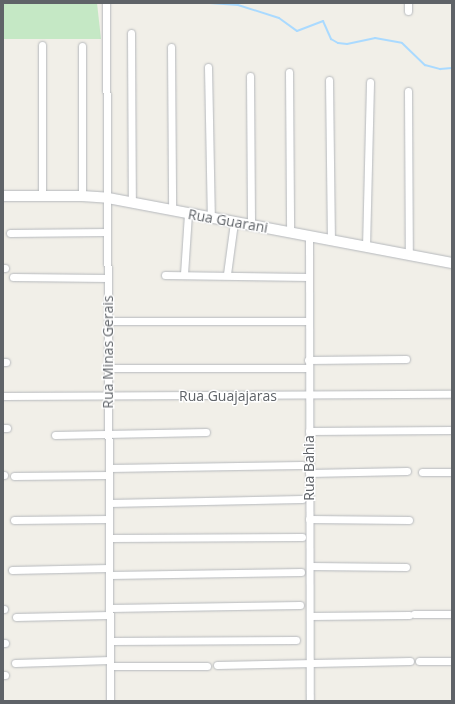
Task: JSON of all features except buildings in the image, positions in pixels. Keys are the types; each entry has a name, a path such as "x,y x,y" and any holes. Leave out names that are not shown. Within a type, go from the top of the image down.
{"street":[{"name":"Rua Minas Gerais","path":"106,3 110,701"},
{"path":"408,3 408,11"},
{"path":"131,33 132,203"},
{"path":"42,45 42,196"},
{"path":"82,46 82,196"},
{"path":"171,47 172,210"},
{"path":"208,67 211,218"},
{"path":"289,72 290,232"},
{"path":"250,76 251,225"},
{"path":"329,80 331,240"},
{"path":"366,247 370,82"},
{"path":"408,91 409,255"},
{"name":"Rua Guarani","path":"3,196 82,196 108,198 452,264"},
{"path":"184,274 188,214"},
{"path":"227,274 234,222"},
{"path":"10,233 107,232"},
{"name":"Rua Bahia","path":"309,236 308,395 311,663 310,701"},
{"path":"165,275 227,274 308,277"},
{"path":"13,277 108,278"},
{"path":"108,321 308,321"},
{"path":"108,368 308,364 406,359"},
{"name":"Rua Guajajaras","path":"3,396 452,394"},
{"path":"309,431 452,430"},
{"path":"55,435 206,432"},
{"path":"14,476 109,471 302,465"},
{"path":"309,472 407,471"},
{"path":"422,472 452,472"},
{"path":"109,503 302,499"},
{"path":"14,520 109,519"},
{"path":"309,519 409,520"},
{"path":"109,538 302,537"},
{"path":"310,566 406,567"},
{"path":"12,570 109,572 301,572"},
{"path":"16,617 110,612 300,606"},
{"path":"310,616 452,614"},
{"path":"110,641 296,640"},
{"path":"218,665 410,661"},
{"path":"419,661 452,661"},
{"path":"15,663 110,663 207,666"}],"green space":[{"path":"3,3 97,3 101,39 3,39"}],"waterway":[{"path":"210,3 238,5 279,18 297,31 323,21 331,39 338,43 347,44 375,38 402,43 425,65 440,69 452,68"}]}
